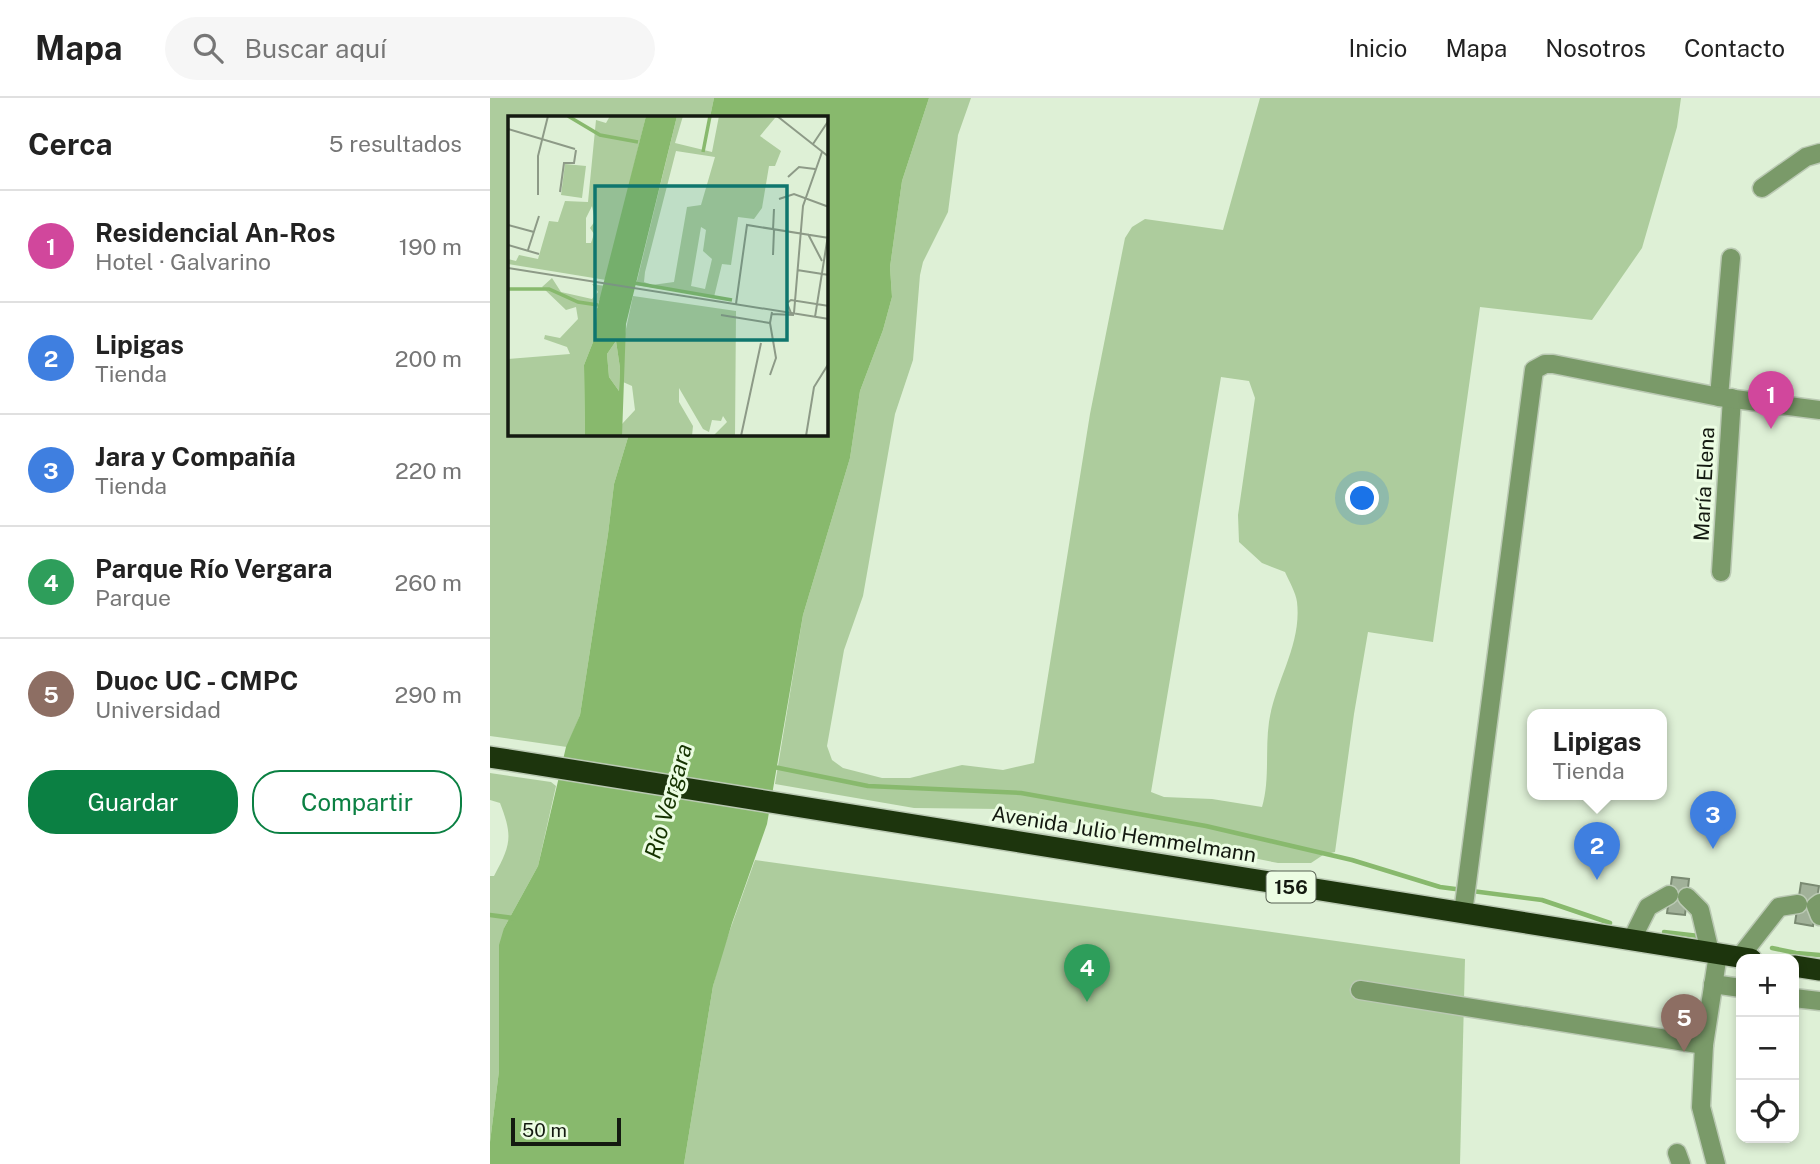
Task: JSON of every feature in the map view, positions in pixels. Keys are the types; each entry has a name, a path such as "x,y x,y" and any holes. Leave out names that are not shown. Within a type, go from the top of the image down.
{"highway":[{"name":"Avenida Julio Hemmelmann","path":"491,757 1736,957"},
{"path":"1799,967 1820,970"}],"street":[{"path":"1762,188 1806,158 1820,153"},
{"name":"María Elena","path":"1721,572 1731,258"},
{"path":"1463,914 1534,370 1545,364 1553,364 1725,397 1820,410"},
{"path":"1632,939 1648,907 1678,896 1700,909 1714,953 1713,984 1704,1045 1701,1107 1716,1164"},
{"path":"1820,903 1816,906 1820,916"},
{"path":"1748,954 1779,907 1798,904"},
{"path":"1713,984 1736,988"},
{"path":"1360,990 1704,1045"},
{"path":"1799,999 1820,1001"}],"shaded area":[{"path":"490,98 714,98 710,116 508,116 508,436 628,436 614,484 580,715 567,747 490,736"},
{"path":"929,98 971,98 958,135 948,212 923,262 920,275 913,360 895,414 863,596 844,650 827,746 832,760 843,768 882,778 910,778 962,765 1003,770 1034,763 1090,414 1125,238 1132,227 1145,219 1223,230 1260,98 1681,98 1677,127 1642,248 1592,320 1480,307 1433,642 1368,632 1335,852 1323,855 1311,863 1278,863 1198,844 1103,831 1045,815 1001,809 914,808 775,784 803,615 850,458 860,391 883,330 892,297 890,267 902,181","holes":["1221,377 1249,381 1255,398 1238,515 1239,542 1262,563 1285,572 1297,602 1296,633 1269,722 1266,787 1262,807 1212,799 1164,797 1151,792"]},
{"path":"490,773 551,782 556,786 538,866 504,928 499,1071 490,1142 490,876 494,876 504,856 508,832 500,803 490,800"},
{"path":"755,860 1465,959 1460,1164 684,1164 713,986 721,955"}],"water":[{"name":"Río Vergara","path":"714,98 929,98 902,181 890,267 892,297 883,330 860,391 850,458 803,615 767,824 713,986 684,1164 490,1164 490,1142 499,1071 499,945 504,928 538,866 566,747 580,715 614,484 628,436 828,436 828,116 710,116"}],"building":[{"path":"1672,877 1689,879 1685,915 1667,913"},
{"path":"1801,883 1819,886 1813,926 1795,923"}],"waterway":[{"path":"774,767 868,786 1021,793 1206,826 1352,860 1440,887 1463,890"},
{"path":"1472,891 1542,900 1610,923"},
{"path":"490,915 513,918"},
{"path":"1664,932 1699,936"},
{"path":"1772,948 1820,955"}],"place":[{"name":"Residencial An-Ros","path":"1771,429"},
{"name":"Jara y Compañía","path":"1713,849"},
{"name":"Lipigas","path":"1597,880"},
{"name":"Parque Río Vergara","path":"1087,1002"},
{"name":"Duoc UC - CMPC","path":"1684,1052"}]}
